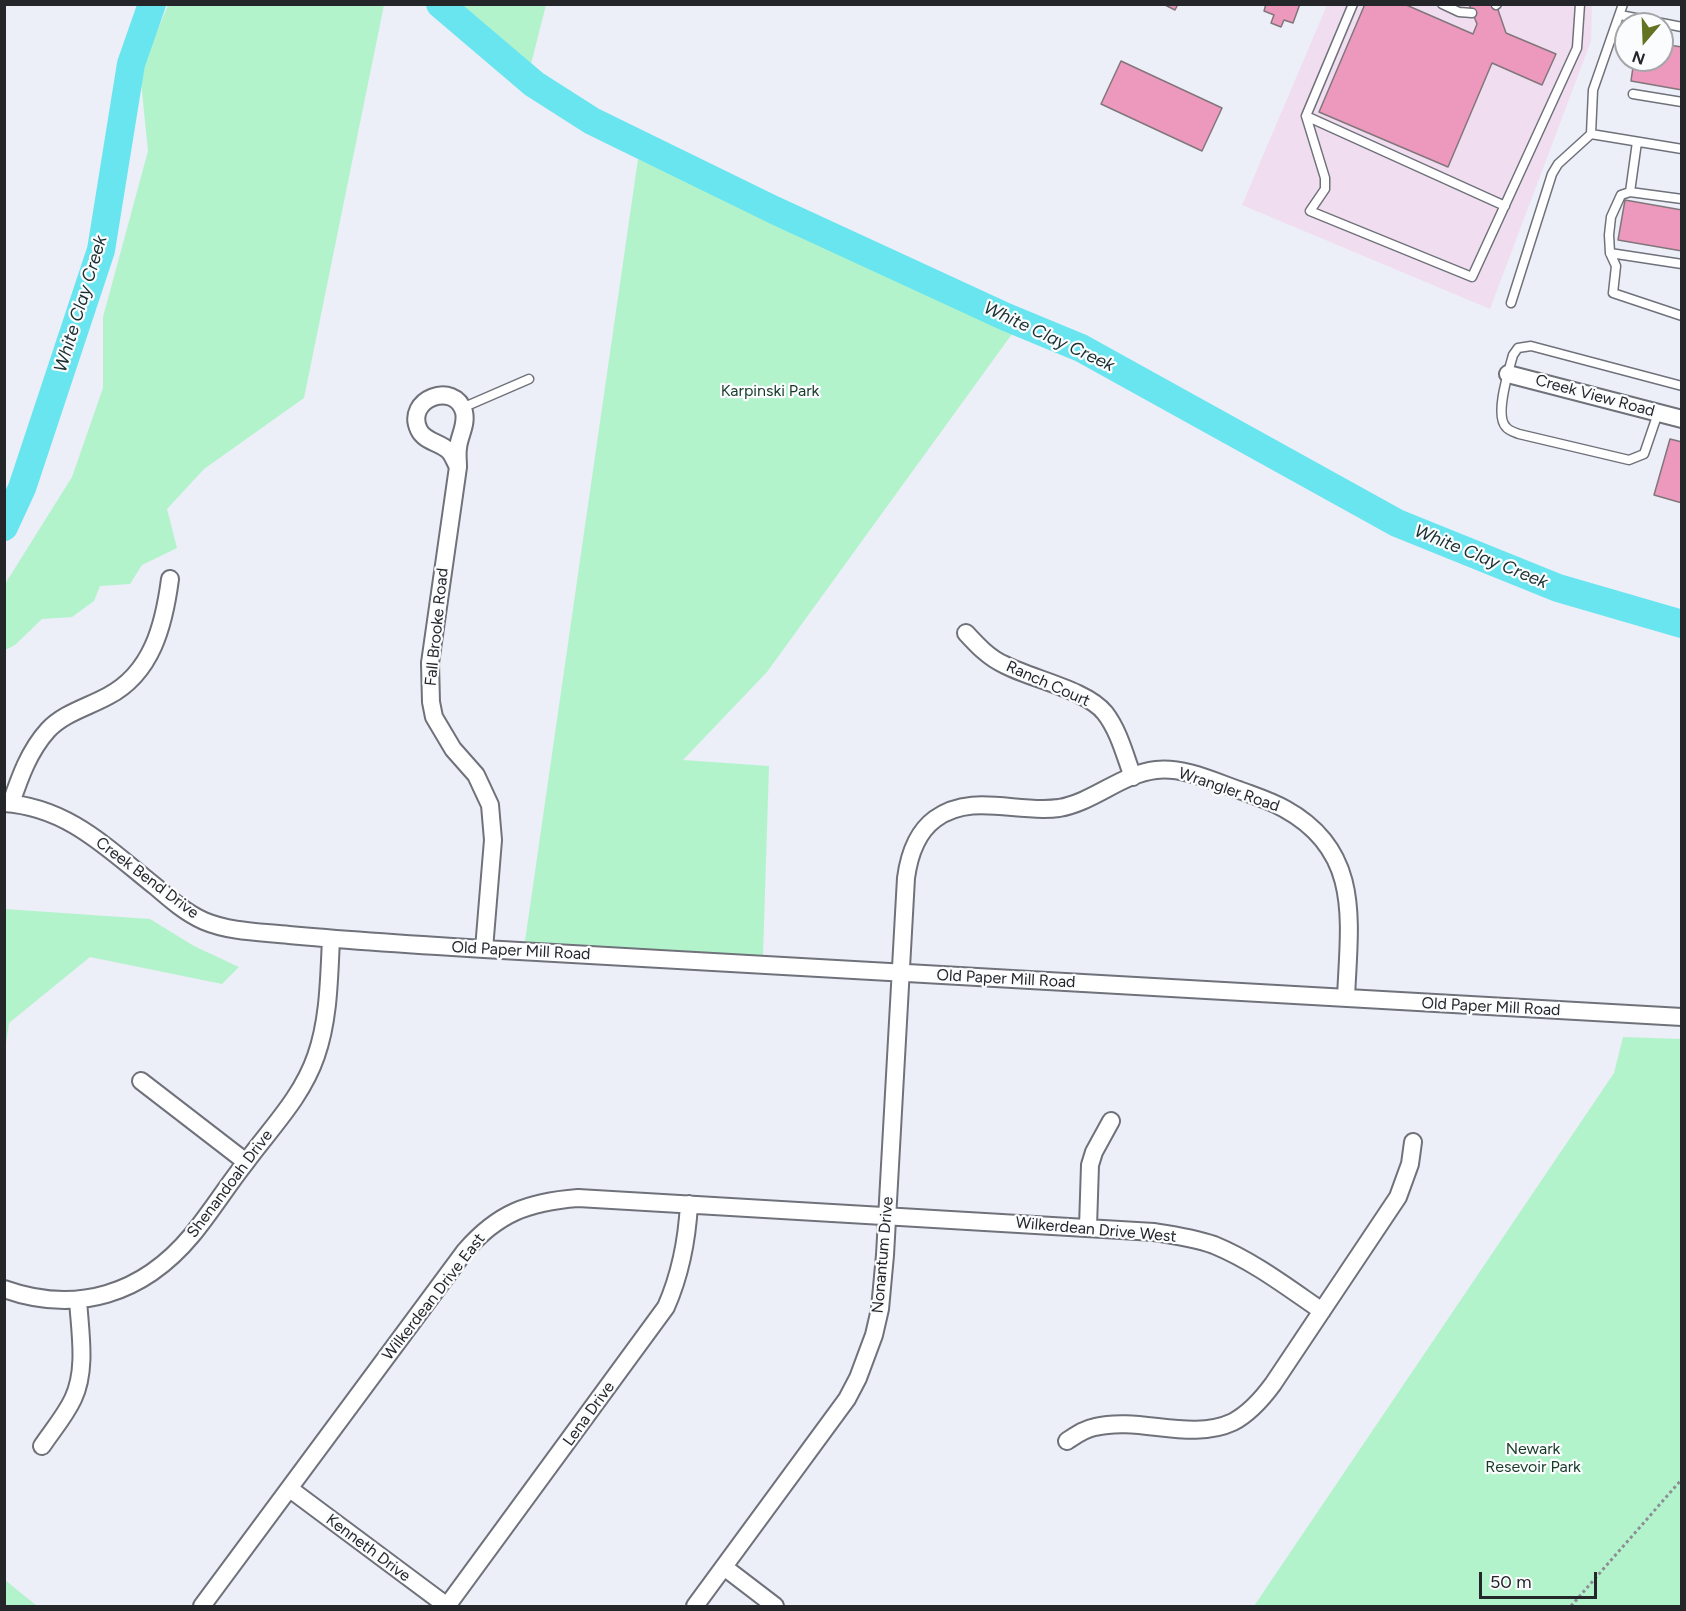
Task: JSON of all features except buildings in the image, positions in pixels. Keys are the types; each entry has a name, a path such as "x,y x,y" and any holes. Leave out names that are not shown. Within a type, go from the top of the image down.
{"street":[{"name":"Creek View Road","path":"1508,374 1682,419"},
{"path":"458,467 447,448 423,436 417,423 417,416 418,409 426,400 437,395 454,399 462,408"},
{"name":"Fall Brooke Road","path":"462,408 465,422 458,448 458,467 429,682 430,702 434,717 453,749 476,775 490,805 493,840 484,949"},
{"path":"8,803 25,765 49,729 66,715 111,695 142,667 153,650 162,627 170,579"},
{"name":"Ranch Court","path":"966,633 990,656 1005,666 1079,695 1103,711 1111,722 1133,777"},
{"name":"Wrangler Road","path":"913,848 922,833 934,820 950,810 983,804 1057,808 1088,800 1133,777 1155,770 1192,773 1285,808 1315,831 1337,861 1348,896 1350,914 1346,998"},
{"name":"Creek Bend Drive","path":"8,803 30,805 49,811 72,823 191,914 206,922 240,930 331,939"},
{"name":"Nonantum Drive","path":"694,1606 833,1420 858,1378 874,1335 880,1309 888,1216 906,878 913,848"},
{"name":"Old Paper Mill Road","path":"331,939 1682,1017"},
{"name":"Shenandoah Drive","path":"4,1289 37,1298 78,1300 118,1292 158,1269 192,1236 293,1101 308,1076 323,1029 331,939"},
{"path":"141,1081 246,1162"},
{"path":"1088,1227 1090,1165 1094,1152 1111,1121"},
{"path":"1067,1441 1080,1432 1096,1426 1196,1430 1215,1428 1233,1422 1261,1401 1398,1197 1410,1164 1413,1142"},
{"name":"Wilkerdean Drive East","path":"202,1606 465,1251 496,1221 515,1210 536,1203 578,1198 888,1216"},
{"name":"Lena Drive","path":"447,1606 666,1307 679,1274 685,1249 689,1204"},
{"name":"Wilkerdean Drive West","path":"888,1216 1088,1227 1154,1232 1184,1237 1212,1244 1263,1270 1322,1311"},
{"path":"42,1446 69,1407 78,1386 80,1366 78,1300"},
{"name":"Kenneth Drive","path":"290,1489 447,1606"},
{"path":"724,1567 775,1606"}],"lane":[{"path":"1353,4 1306,116 1325,178 1325,189 1310,210 1472,277 1576,48 1580,4"},
{"path":"1442,4 1460,12 1472,13"},
{"path":"1511,303 1552,174 1558,164 1591,134 1593,90 1614,32"},
{"path":"1633,94 1682,102"},
{"path":"1306,116 1505,206"},
{"path":"1591,134 1682,149"},
{"path":"1630,192 1637,142"},
{"path":"1682,199 1630,192 1621,195 1611,217 1610,254 1616,266 1613,293 1682,316"},
{"path":"1610,254 1682,264"},
{"path":"1658,413 1644,454 1629,460 1519,434 1507,429 1502,421 1501,410 1513,355 1518,348 1530,346 1682,386"},
{"path":"462,408 529,379"}],"path":[{"path":"1570,1606 1682,1479"}],"shaded area":[{"path":"1327,5 1606,5 1592,6 1591,41 1490,309 1242,205"}],"green space":[{"path":"168,5 384,5 304,398 204,469 167,509 177,548 142,565 130,584 100,586 94,601 72,617 42,619 15,645 5,650 5,584 72,477 103,388 103,317 148,151 140,72"},
{"path":"457,5 546,5 531,64"},
{"name":"Karpinski Park","path":"638,159 831,239 858,252 924,293 1012,334 767,672 683,760 769,766 763,955 524,948"},
{"path":"5,909 150,919 194,946 239,967 222,984 90,957 9,1023 5,1051"},
{"name":"Newark Resevoir Park","path":"1623,1037 1681,1039 1681,1606 1254,1606 1614,1073"},
{"path":"5,1580 37,1606 5,1606"}],"waterway":[{"name":"White Clay Creek","path":"4,527 22,488 101,250 131,64 152,4"},
{"name":"White Clay Creek","path":"440,4 534,84 592,121 774,210 1006,317 1081,348 1397,523 1558,588 1682,624"}]}
